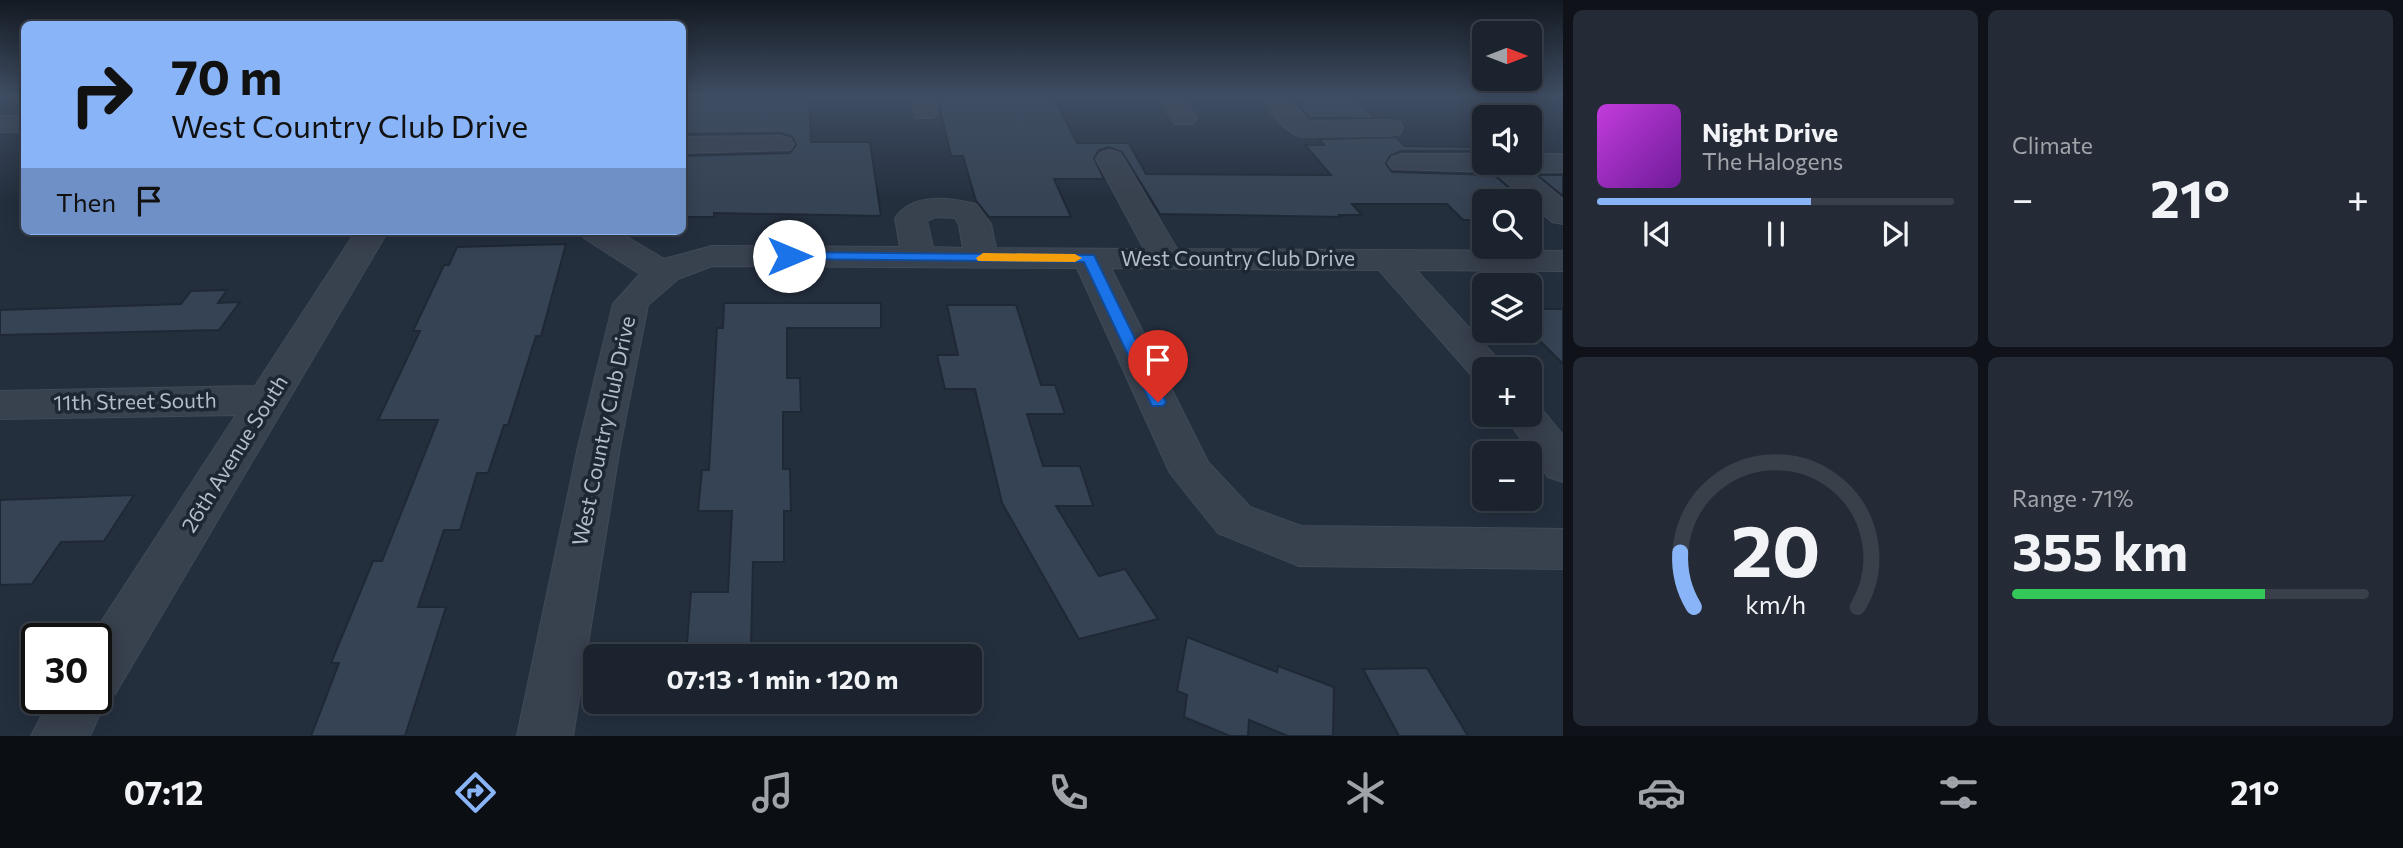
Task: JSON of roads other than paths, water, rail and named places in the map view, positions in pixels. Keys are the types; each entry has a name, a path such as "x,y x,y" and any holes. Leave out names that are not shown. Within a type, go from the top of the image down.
{"street":[{"path":"686,145 780,144"},
{"path":"1110,159 1166,259"},
{"path":"1402,163 1472,163"},
{"path":"1542,163 1563,163"},
{"path":"1516,175 1563,215"},
{"path":"918,257 911,218 924,209 944,206 965,211 975,224 981,258"},
{"name":"26th Avenue South","path":"112,651 270,400 370,235"},
{"path":"601,235 662,273"},
{"name":"West Country Club Drive","path":"545,736 599,447 631,304 643,287 685,260 712,256 1563,261"},
{"name":"West Country Club Drive","path":"1089,258 1192,473 1234,520 1299,546 1563,549"},
{"path":"1388,260 1477,357"},
{"name":"11th Street South","path":"0,405 270,400"},
{"path":"1533,427 1563,465"},
{"path":"59,736 72,714"}]}
